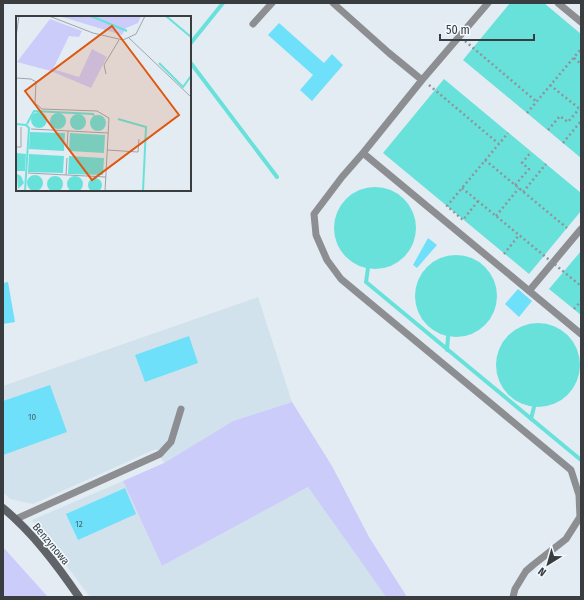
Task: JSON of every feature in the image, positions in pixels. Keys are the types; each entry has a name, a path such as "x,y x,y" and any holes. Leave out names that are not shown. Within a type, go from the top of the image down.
{"street":[{"name":"Benzynowa","path":"3,508 16,518 55,563 79,597"}],"lane":[{"path":"253,24 272,3"},
{"path":"333,3 422,80"},
{"path":"488,3 422,80 363,154 342,176 314,214 316,235 327,260 341,279 571,470 580,495 580,517 566,538 532,565 526,572 515,589 513,597"},
{"path":"558,3 581,22"},
{"path":"363,154 581,334"},
{"path":"529,291 581,229"},
{"path":"16,518 160,454 171,442 181,409"}],"path":[{"path":"473,47 537,102"},
{"path":"527,113 581,49"},
{"path":"574,58 581,64"},
{"path":"548,130 560,116 568,122 580,110 550,85"},
{"path":"435,90 499,144"},
{"path":"563,143 581,121"},
{"path":"478,202 463,220 447,206 508,133"},
{"path":"515,185 529,169 522,163 531,152"},
{"path":"485,160 567,228"},
{"path":"523,192 546,164"},
{"path":"462,188 581,286"},
{"path":"496,216 519,188"},
{"path":"504,254 519,235"},
{"path":"574,309 581,301"}],"shaded area":[{"path":"510,3 544,3 581,34 581,158 463,60"},
{"path":"444,79 581,193 581,211 529,274 383,153"},
{"path":"375,187 391,190 404,199 413,212 416,228 413,244 404,257 391,266 375,269 359,266 346,257 337,244 334,228 337,212 346,199 359,190"},
{"path":"581,251 581,315 549,289"},
{"path":"448,255 464,255 479,262 490,273 497,288 497,304 494,312 485,325 472,334 464,337 448,337 433,330 422,319 415,304 415,288 422,273 433,262"},
{"path":"258,297 292,402 233,421 164,463 156,449 33,504 10,499 3,492 3,386"},
{"path":"538,323 554,326 568,335 577,349 580,365 577,381 568,395 554,404 538,407 522,404 508,395 499,381 496,365 499,349 508,335 522,326"},
{"path":"292,402 332,466 369,537 407,597 386,597 308,487 162,566 123,481 164,463 233,421"},
{"path":"123,481 162,566 308,487 386,597 90,597 32,520"},
{"path":"3,547 48,597 3,597"}],"building":[{"path":"279,23 324,63 332,54 343,65 312,101 300,90 313,75 268,35"},
{"path":"428,238 437,245 417,268 413,265"},
{"path":"8,282 15,322 3,324 3,283"},
{"path":"518,289 532,301 519,317 505,304"},
{"path":"189,336 198,363 145,382 135,355"},
{"path":"50,385 67,432 3,455 3,401"},
{"path":"125,488 136,514 78,540 66,514"}],"waterway":[{"path":"191,43 223,3"},
{"path":"191,63 277,177"},
{"path":"368,268 366,282 581,460"},
{"path":"447,350 448,337"},
{"path":"531,419 534,407"}]}
